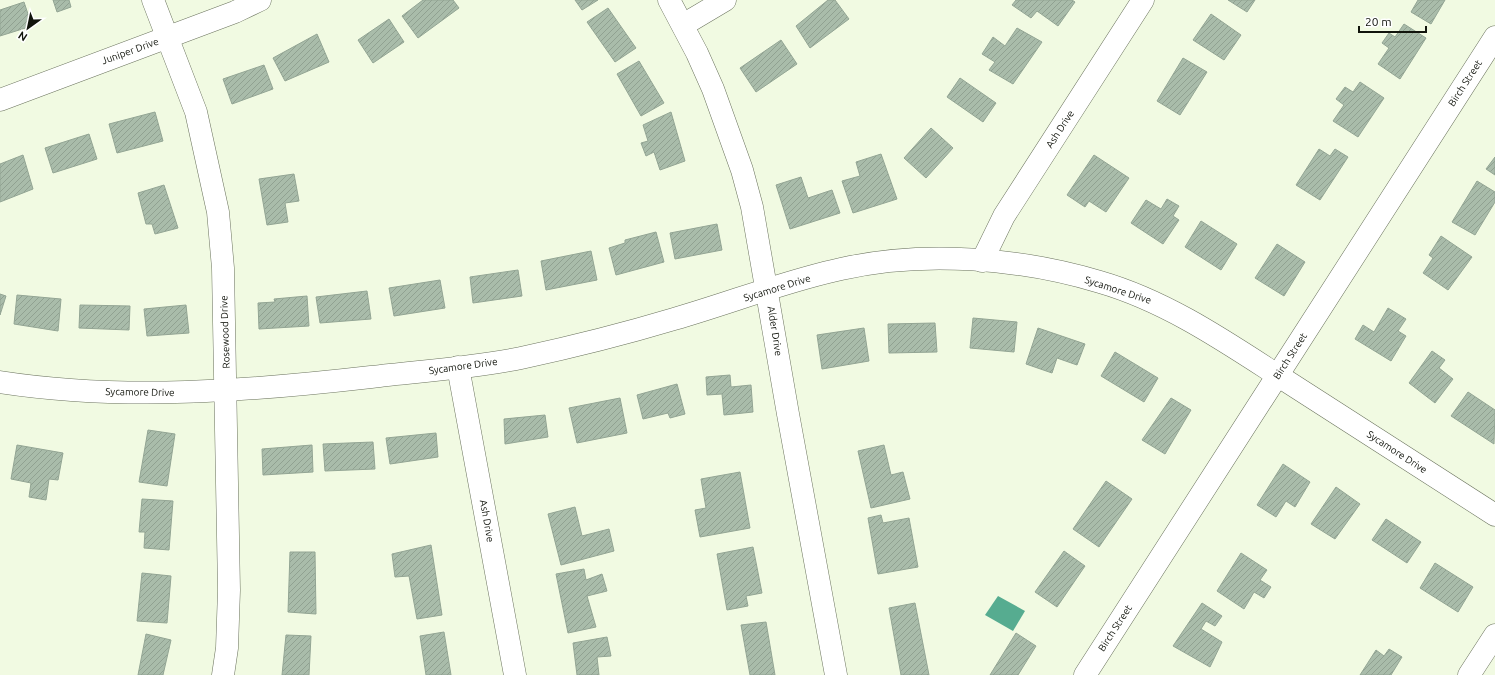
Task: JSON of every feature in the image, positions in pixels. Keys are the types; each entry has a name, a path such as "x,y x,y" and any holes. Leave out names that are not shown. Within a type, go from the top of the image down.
{"street":[{"name":"Rosewood Drive","path":"153,0 169,37 196,112 218,212 223,268 227,390 229,590 227,648 223,675"},
{"name":"Juniper Drive","path":"0,100 235,12 260,0"},
{"name":"Alder Drive","path":"669,0 713,88 742,170 752,207 836,675"},
{"path":"682,25 724,0"},
{"name":"Ash Drive","path":"982,261 1004,216 1143,0"},
{"name":"Birch Street","path":"1085,675 1495,37"},
{"name":"Sycamore Drive","path":"0,382 31,387 108,392 160,393 227,390 338,381 458,367 519,358 595,340 674,319 842,269 885,262 929,258 982,261 1039,268 1101,282 1156,302 1215,335 1495,515"},
{"name":"Ash Drive","path":"458,367 514,675"},
{"path":"1469,675 1495,635"}],"shaded area":[{"path":"998,596 1025,611 1013,631 985,615"}],"building":[{"path":"53,0 69,0 71,7 57,12"},
{"path":"423,0 453,0 459,8 418,38 402,16"},
{"path":"575,0 598,0 582,10"},
{"path":"828,0 835,0 849,19 810,48 796,26"},
{"path":"1016,0 1072,0 1075,2 1058,26 1037,11 1031,18 1012,5"},
{"path":"1228,0 1255,0 1247,12"},
{"path":"1418,0 1445,0 1431,24 1411,12"},
{"path":"24,2 32,26 0,36 0,10"},
{"path":"608,8 636,48 615,62 587,22"},
{"path":"1211,14 1241,35 1224,60 1193,40"},
{"path":"389,19 404,42 373,63 358,40"},
{"path":"1404,24 1426,38 1400,79 1378,64 1389,48 1382,43 1389,33 1395,37"},
{"path":"1017,28 1042,42 1013,84 989,70 995,62 982,54 993,37 1005,46"},
{"path":"317,34 329,62 285,81 273,58"},
{"path":"781,40 797,64 756,92 740,68"},
{"path":"1183,58 1207,72 1180,115 1157,101"},
{"path":"639,61 664,103 641,116 617,74"},
{"path":"264,65 273,89 232,104 223,79"},
{"path":"960,78 996,103 983,122 947,97"},
{"path":"1360,82 1384,98 1358,137 1333,121 1344,105 1336,99 1345,87 1353,92"},
{"path":"155,112 163,141 117,153 109,124"},
{"path":"671,112 685,161 660,170 654,152 646,156 641,143 648,141 643,125"},
{"path":"931,128 953,148 926,178 904,158"},
{"path":"89,134 97,159 53,173 45,148"},
{"path":"1319,149 1330,156 1335,149 1348,157 1320,200 1296,185"},
{"path":"881,154 897,199 853,213 842,181 860,176 856,162"},
{"path":"23,155 33,189 0,202 0,164"},
{"path":"1094,155 1129,178 1106,212 1089,201 1085,207 1067,195"},
{"path":"1495,157 1495,175 1486,169"},
{"path":"294,174 299,201 285,203 288,222 267,225 259,179"},
{"path":"801,177 808,198 832,190 840,213 790,229 776,185"},
{"path":"1477,181 1495,192 1495,202 1475,235 1452,222"},
{"path":"164,185 178,228 155,234 152,224 146,224 138,193"},
{"path":"1167,199 1179,206 1173,216 1179,220 1163,244 1131,223 1146,200 1161,209"},
{"path":"1201,221 1237,244 1221,270 1185,247"},
{"path":"717,224 722,250 675,259 670,233"},
{"path":"656,232 664,262 616,275 609,248 625,243 625,240"},
{"path":"1441,236 1472,257 1448,290 1423,273 1433,258 1429,255"},
{"path":"1277,244 1305,262 1284,296 1255,278"},
{"path":"591,251 597,280 546,290 541,261"},
{"path":"518,270 522,296 473,303 470,277"},
{"path":"440,280 445,308 394,316 389,288"},
{"path":"367,291 371,319 320,323 316,297"},
{"path":"0,294 6,296 0,315"},
{"path":"17,295 61,299 58,331 14,324"},
{"path":"307,296 309,326 259,329 258,303 275,302 274,299"},
{"path":"80,305 130,306 129,330 79,328"},
{"path":"186,305 189,333 147,336 144,309"},
{"path":"1388,308 1406,319 1398,331 1406,336 1391,361 1355,339 1363,325 1374,332"},
{"path":"973,318 1017,322 1014,352 970,348"},
{"path":"935,323 937,352 889,353 888,324"},
{"path":"864,328 869,361 822,369 817,335"},
{"path":"1038,328 1085,344 1077,365 1057,358 1052,373 1026,364"},
{"path":"1432,351 1445,360 1439,368 1453,379 1435,403 1409,383"},
{"path":"1115,352 1158,378 1144,402 1101,376"},
{"path":"730,375 731,387 751,385 753,412 724,415 722,394 707,395 706,377"},
{"path":"677,384 685,414 670,418 668,413 643,419 637,395"},
{"path":"1468,392 1495,410 1494,444 1451,416"},
{"path":"620,398 627,433 577,443 569,408"},
{"path":"1171,398 1191,410 1165,454 1142,440"},
{"path":"545,415 548,437 505,444 504,419"},
{"path":"148,430 175,434 167,486 139,482"},
{"path":"436,433 438,457 390,464 386,438"},
{"path":"373,442 375,469 325,471 323,444"},
{"path":"17,445 63,453 58,480 49,479 46,500 29,497 31,483 11,479"},
{"path":"312,445 313,472 263,475 262,449"},
{"path":"884,445 891,475 903,472 910,499 871,508 858,451"},
{"path":"1283,464 1310,482 1295,507 1286,501 1276,517 1257,505"},
{"path":"740,472 750,528 700,537 695,510 706,508 701,479"},
{"path":"1106,481 1132,499 1099,547 1073,529"},
{"path":"1336,487 1360,504 1335,539 1311,524"},
{"path":"142,499 173,501 169,550 144,548 145,532 139,532"},
{"path":"575,507 582,536 609,529 614,551 561,565 548,514"},
{"path":"881,515 883,523 909,518 918,567 878,574 868,518"},
{"path":"1386,519 1421,542 1407,563 1372,540"},
{"path":"431,545 442,615 417,619 409,576 395,577 392,554"},
{"path":"753,547 762,593 746,596 748,606 727,610 717,554"},
{"path":"1064,551 1085,566 1057,607 1035,592"},
{"path":"290,552 315,552 316,614 288,612"},
{"path":"1241,553 1267,570 1260,580 1271,587 1264,598 1254,592 1244,609 1217,591"},
{"path":"1435,563 1473,587 1458,612 1420,588"},
{"path":"584,569 586,580 602,574 607,591 587,596 596,627 568,633 556,574"},
{"path":"142,573 171,576 167,623 137,621"},
{"path":"915,603 929,675 901,675 889,608"},
{"path":"1202,603 1222,616 1215,626 1206,621 1201,629 1222,642 1210,667 1173,646"},
{"path":"766,622 775,675 750,675 741,625"},
{"path":"444,632 451,675 426,675 420,636"},
{"path":"1016,633 1036,646 1018,675 990,675"},
{"path":"146,634 171,640 163,675 138,675"},
{"path":"286,635 311,636 309,675 282,675"},
{"path":"607,637 611,656 597,657 599,675 577,675 573,643"},
{"path":"1389,649 1402,657 1391,675 1360,675 1376,650 1384,656"}]}
